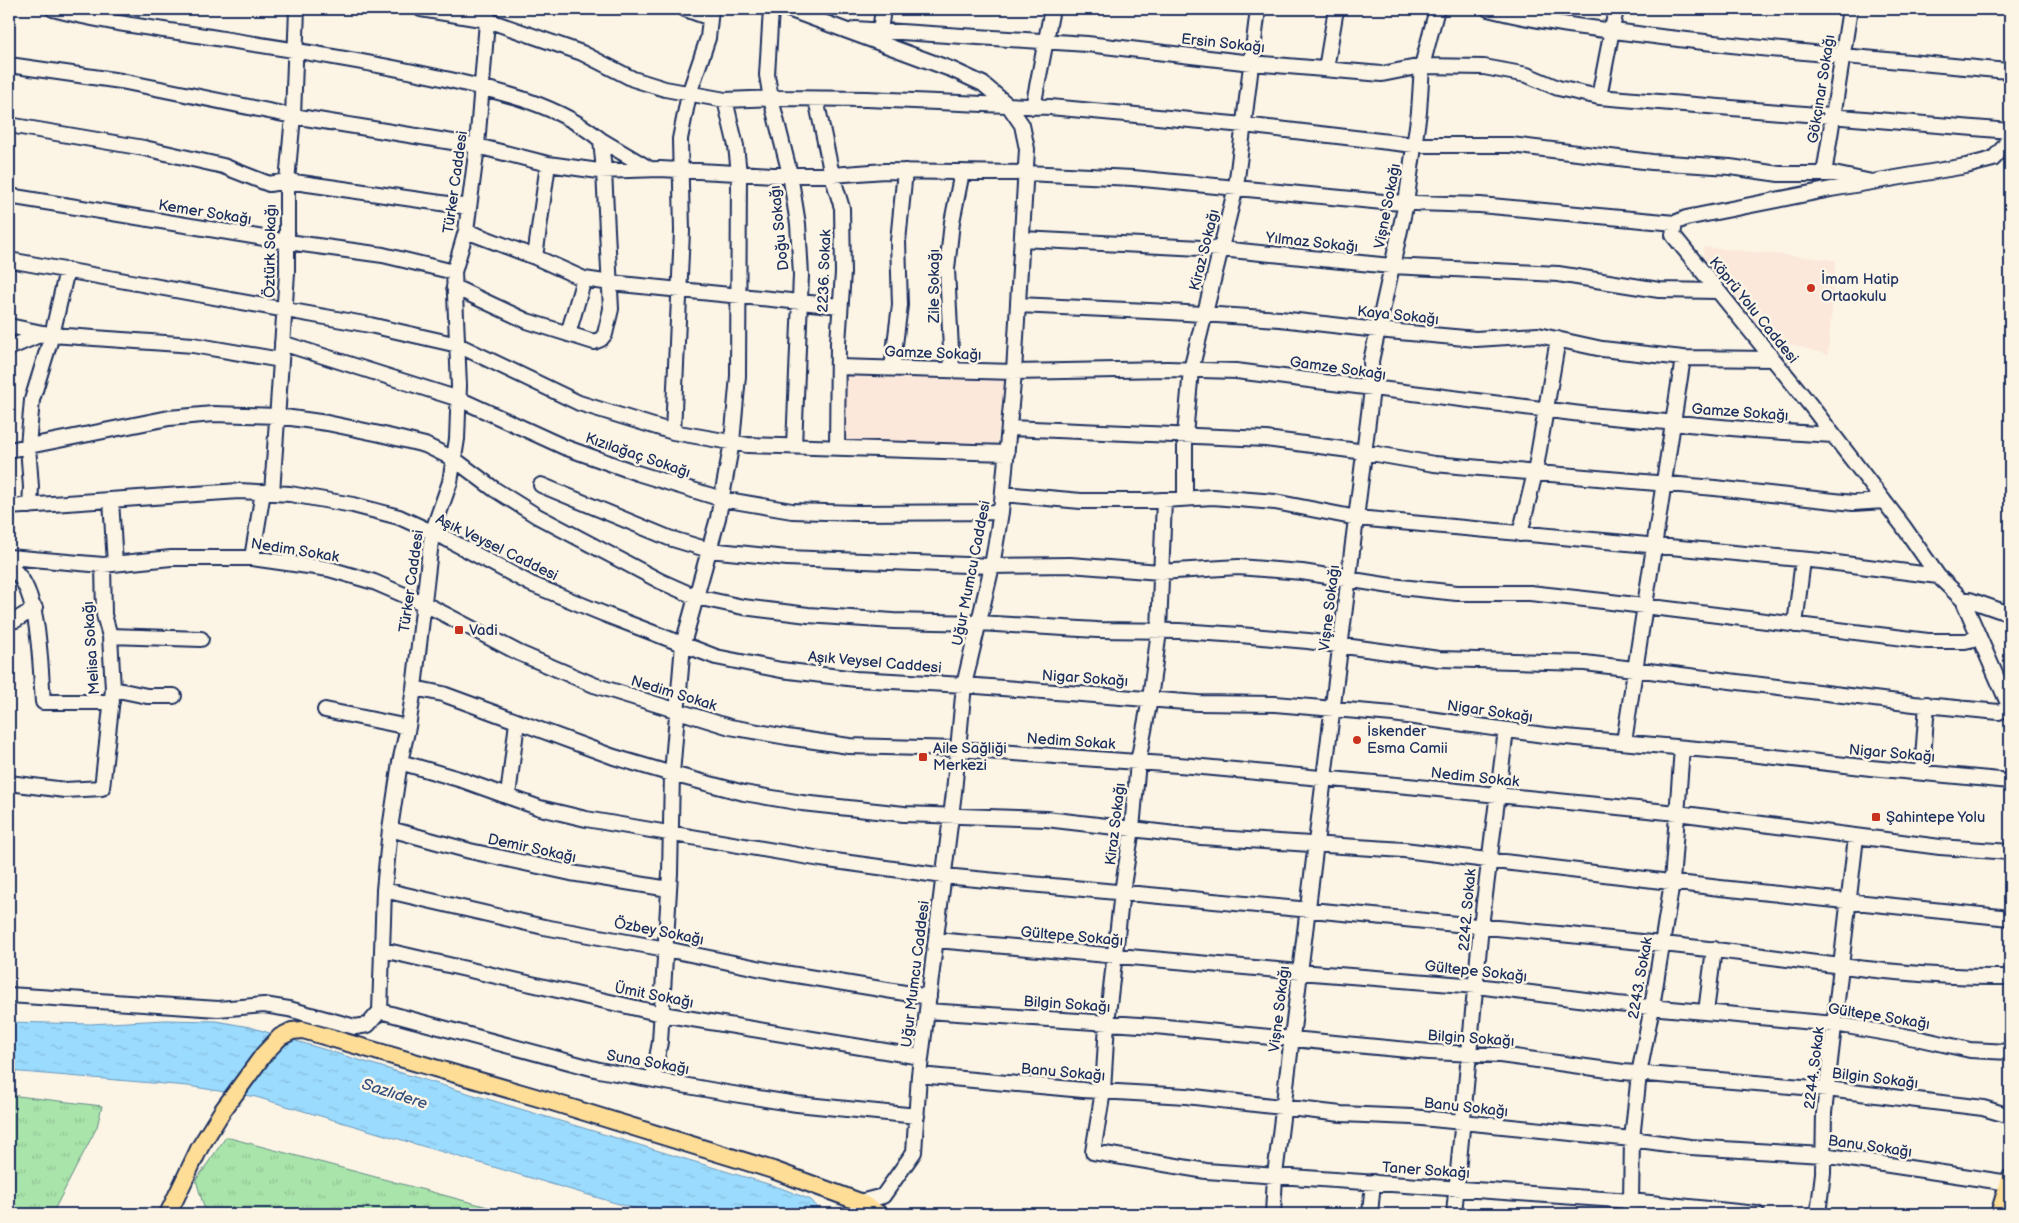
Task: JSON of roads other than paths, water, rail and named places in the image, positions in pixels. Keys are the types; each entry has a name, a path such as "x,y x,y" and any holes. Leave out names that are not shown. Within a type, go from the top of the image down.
{"main road":[{"path":"168,1214 200,1147 223,1110 280,1037 292,1031 310,1032 550,1101 656,1136 773,1170 860,1202 879,1214"},
{"path":"1999,1214 2010,1181"},
{"path":"2008,1214 2010,1207"}],"street":[{"path":"53,9 154,28 374,63 481,87 542,105 651,169"},
{"name":"Öztürk Sokağı","path":"252,558 268,493 277,416 285,308 288,242 287,181 293,116 297,9"},
{"path":"421,9 487,14 582,53 633,79 689,94 725,100 867,99 1033,107 1244,125 1414,145 1511,144 1644,161 1730,167 1780,174 1834,174 1872,182"},
{"path":"673,432 682,231 680,139 689,94 708,38 710,13 685,9"},
{"name":"Doğu Sokağı","path":"770,9 767,75 771,99 790,174 798,224 800,301 794,446"},
{"name":"Uğur Mumcu Caddesi","path":"788,9 953,70 983,84 1009,106 1022,125 1027,149 1014,372 1002,512 992,566 964,685 951,817 919,1075 914,1152 909,1162 882,1196 860,1202"},
{"path":"880,31 883,9"},
{"path":"1033,107 1052,9"},
{"name":"Kiraz Sokağı","path":"1185,499 1185,435 1191,370 1236,187 1258,9"},
{"path":"1326,69 1336,9"},
{"name":"Vişne Sokağı","path":"1273,1214 1275,1175 1372,389 1371,361 1406,203 1419,112 1422,66 1437,9"},
{"path":"1488,9 1524,18 1768,50 2010,71"},
{"path":"1599,97 1616,9"},
{"name":"Gökçınar Sokağı","path":"1824,174 1850,9"},
{"name":"Türker Caddesi","path":"380,1011 384,890 390,829 414,688 432,533 450,482 457,439 459,399 454,272 466,231 477,146 487,14"},
{"name":"Ersin Sokağı","path":"840,28 1087,44 1252,63 1382,74 1422,66 1484,67 1527,75 1558,88 1599,97 2010,131"},
{"path":"9,65 121,81 293,116 477,146 548,164 604,170 651,169 832,175 905,171 1026,173 1133,178 1406,203 1489,205 1675,223 1686,218 1966,166 1993,159 2003,148 2010,136"},
{"name":"2236. Sokak","path":"816,99 832,175 842,208 843,273 840,306 837,448"},
{"path":"653,1079 660,1042 662,1014 669,889 672,774 682,644 722,499 732,442 738,376 740,295 739,173 736,146 725,100"},
{"path":"9,125 144,148 223,166 269,184 287,181 469,206"},
{"path":"454,287 527,321 594,342 601,339 605,334 611,310 611,283 601,140"},
{"path":"535,257 548,164"},
{"path":"892,368 900,305 898,241 905,171"},
{"name":"Zile Sokağı","path":"952,370 947,269 952,222 962,172"},
{"name":"Kemer Sokağı","path":"9,196 288,242 383,255 454,272"},
{"name":"Köprü Yolu Caddesi","path":"1675,223 1673,235 1833,435 1938,576 1963,600 2010,708"},
{"path":"466,231 535,257 584,279 840,306"},
{"name":"Yılmaz Sokağı","path":"1022,239 1221,249 1391,266 1558,274 1659,290 1717,291"},
{"path":"9,260 285,308 370,325 458,346 579,403 673,432 747,445 1007,453"},
{"path":"30,506 31,487 28,446 32,400 48,334 67,270"},
{"path":"568,334 584,279"},
{"name":"Kaya Sokağı","path":"1018,305 1280,318 1377,330 1476,339 1538,335 1602,349 1683,358 1773,359"},
{"path":"9,326 48,334 193,345 281,360"},
{"path":"9,348 48,334"},
{"path":"1520,534 1535,473 1558,338"},
{"name":"Kızılağaç Sokağı","path":"282,343 459,399 513,422 564,447 637,473 722,499 792,511 858,513 1002,512"},
{"path":"1624,742 1683,358"},
{"name":"Gamze Sokağı","path":"838,367 1014,372 1236,371 1546,410 1673,423 1833,435"},
{"path":"9,450 169,418 213,414 277,416 380,434 425,445 454,459 494,489 537,516 660,581 696,597 743,607 893,622 979,622 1097,630 1240,635 1341,645 1439,659 1585,663 1999,712 2010,708"},
{"path":"1009,428 1266,439 1364,452 1434,464 1853,503 1884,501"},
{"path":"541,485 669,538 709,550 787,558 992,566 1070,565 1160,572 1238,567 1302,572 1457,593 1530,593 1928,641 1965,641 1979,638"},
{"name":"Aşık Veysel Caddesi","path":"9,507 239,491 290,494 353,505 399,517 531,584 716,657 781,670 856,679 964,685"},
{"path":"1003,494 1081,501 1164,500 1213,497 1275,502 1357,518 1803,560 1938,576"},
{"name":"Melisa Sokağı","path":"9,784 65,790 102,788 112,695 110,636 104,615 109,564 111,500"},
{"name":"Kiraz Sokağı","path":"1093,1152 1103,1091 1107,1023 1122,892 1132,829 1138,762 1150,699 1158,631 1164,500"},
{"name":"Nedim Sokak","path":"9,557 109,564 171,558 252,558 329,569 374,582 424,604 519,654 594,685 730,726 849,746 958,749 1138,762 1497,795 1677,814 1940,847 2010,852"},
{"path":"1795,626 1803,560"},
{"path":"9,567 24,584 34,608 43,702 112,695 174,696"},
{"path":"1963,600 1970,600 2010,614"},
{"path":"9,620 16,620 34,608"},
{"path":"110,636 201,639"},
{"name":"Nigar Sokağı","path":"964,685 1198,703 1275,704 1393,714 1506,730 2010,781"},
{"path":"414,688 443,694 614,757 744,793 802,803 904,814 1046,819 1201,837 1404,850 1672,882 2010,918"},
{"path":"1922,772 1927,704"},
{"path":"325,710 408,726"},
{"path":"508,796 517,722"},
{"name":"2242. Sokak","path":"1454,1214 1488,860 1506,730"},
{"name":"2243. Sokak","path":"1629,1208 1632,1139 1638,1074 1652,1007 1672,882 1682,748"},
{"path":"400,762 462,780 540,808 586,818 822,859 944,876 1714,948 1842,966 1921,974 2010,977"},
{"name":"Demir Sokağı","path":"390,829 470,852 571,873 669,889"},
{"name":"2244. Sokak","path":"1818,1214 1824,1114 1856,837"},
{"name":"Özbey Sokağı","path":"384,890 544,926 666,948 928,1004"},
{"name":"Gültepe Sokağı","path":"936,940 1477,986 1652,1007 1835,1024 1921,1039 1970,1050 2010,1052"},
{"path":"1706,1012 1714,948"},
{"name":"Ümit Sokağı","path":"383,950 662,1014 921,1057"},
{"path":"9,995 218,1008 264,1005 289,1009 355,1027 368,1024 380,1011"},
{"name":"Bilgin Sokağı","path":"928,1004 1107,1023 1385,1048 1500,1055 1638,1074 1827,1089 1983,1108 2010,1116"},
{"name":"Suna Sokağı","path":"380,1011 598,1070 727,1094 797,1104 917,1116"},
{"name":"Banu Sokağı","path":"919,1075 1103,1091 1186,1096 1341,1114 1412,1117 1632,1139 1690,1147 1823,1155 2010,1181"},
{"name":"Taner Sokağı","path":"1093,1152 1206,1171 1458,1188 1629,1208 1757,1214"},
{"path":"1370,1214 1373,1182"}],"water":[{"name":"Sazlıdere","path":"165,1020 216,1021 250,1027 781,1188 811,1200 824,1214 653,1214 256,1097 188,1086 9,1071 9,1022 90,1024"}],"place":[{"name":"İmam Hatip Ortaokulu","path":"1811,288"},
{"name":"Vadi","path":"459,630"},
{"name":"İskender Esma Camii","path":"1357,740"},
{"name":"Aile Sağliği Merkezi","path":"923,757"},
{"name":"Şahintepe Yolu","path":"1876,817"}]}
